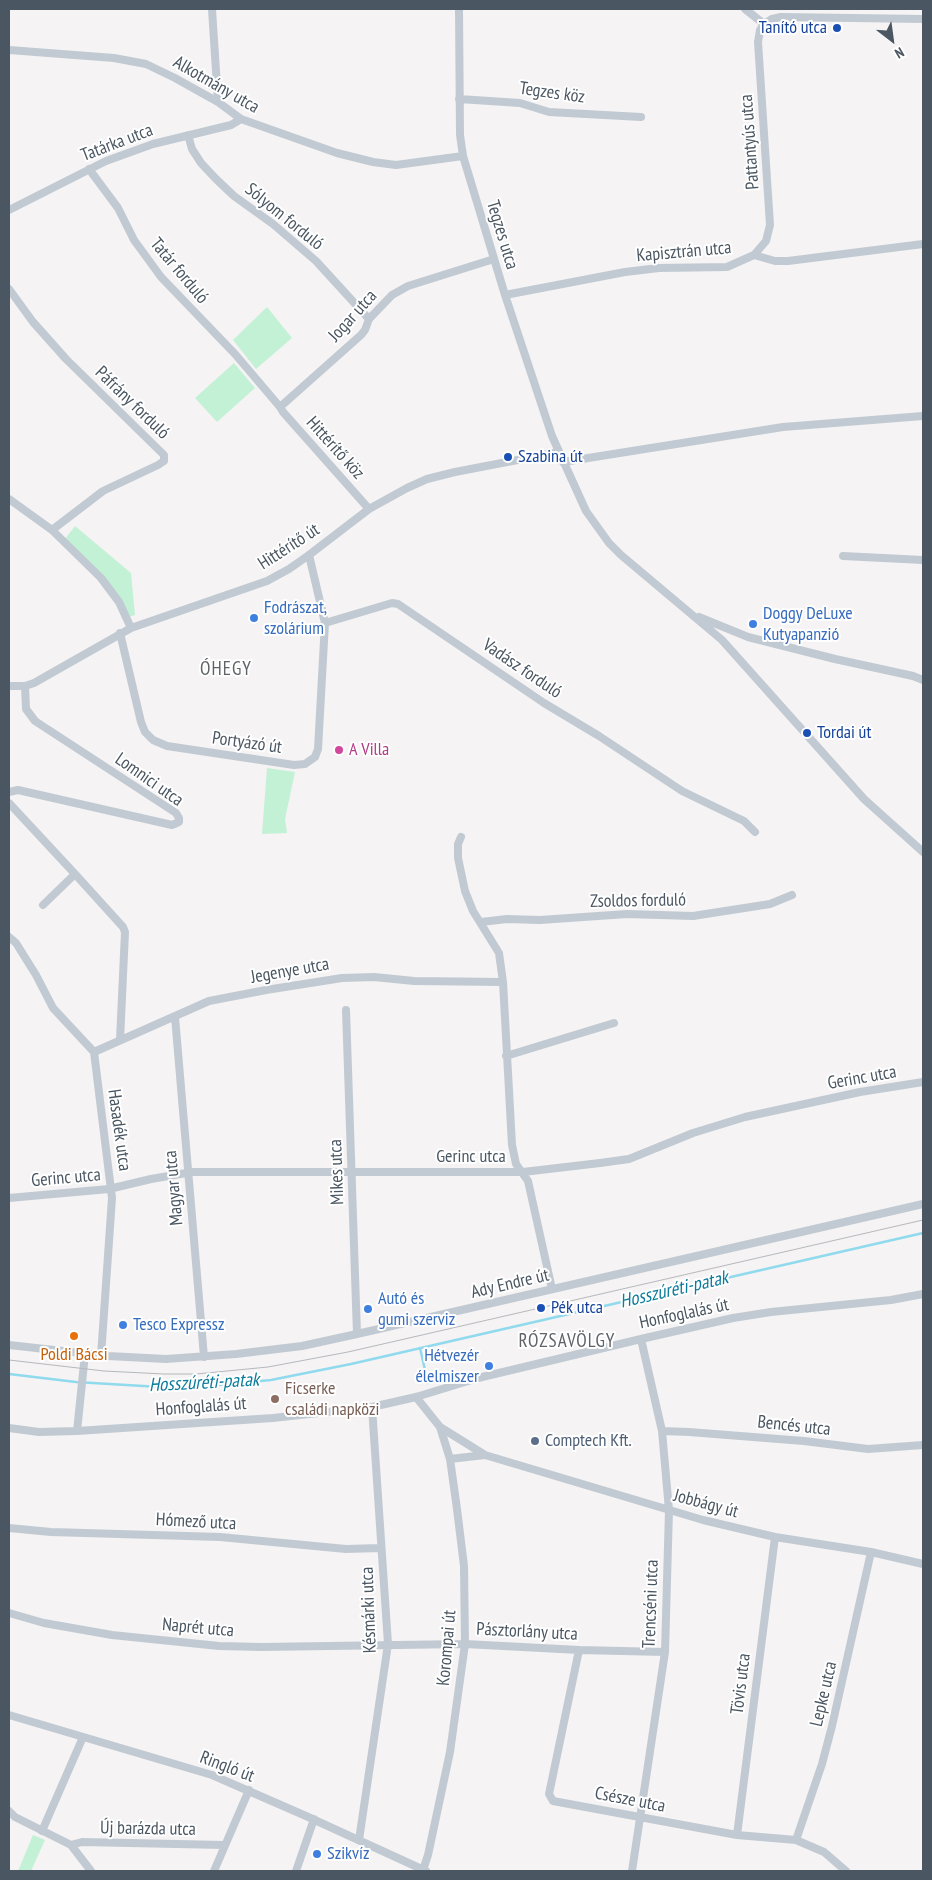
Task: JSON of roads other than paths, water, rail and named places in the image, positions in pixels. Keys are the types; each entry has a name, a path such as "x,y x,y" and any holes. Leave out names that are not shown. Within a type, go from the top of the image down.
{"street":[{"path":"212,9 218,102"},
{"name":"Tegzes utca","path":"459,9 459,99 460,135 463,156 505,295 563,462"},
{"path":"745,9 764,24 772,19 781,18 923,19"},
{"name":"Pattantyús utca","path":"754,255 766,241 770,226 758,42 760,30 764,24"},
{"name":"Alkotmány utca","path":"9,50 114,58 146,64 176,78 218,102 241,119 337,153 386,164 419,163 463,156"},
{"name":"Tegzes köz","path":"459,99 520,103 549,112 641,117"},
{"name":"Tatárka utca","path":"9,210 89,169 147,146 226,126 241,119"},
{"name":"Sólyom forduló","path":"188,135 192,149 216,180 234,196 273,224 316,261 369,319"},
{"name":"Tatár forduló","path":"89,169 118,208 134,240 161,277 235,354 280,406"},
{"name":"Kapisztrán utca","path":"505,295 543,286 650,269 727,267 754,255 775,261 788,261 923,244"},
{"name":"Jogar utca","path":"280,406 361,335 369,319 392,295 408,286 494,259"},
{"name":"Páfrány forduló","path":"9,290 33,322 66,359 164,455 164,461 103,491 52,530"},
{"name":"Hittérítő köz","path":"280,406 283,412 369,508"},
{"path":"923,416 783,427 563,462 586,511 609,543 631,565 722,640 864,800 923,852"},
{"name":"Hittérítő út","path":"9,686 34,684 131,628 268,580 289,569 309,555 369,508 427,479 559,452"},
{"path":"9,499 52,530 91,568 111,590 131,628"},
{"path":"309,555 325,623"},
{"path":"843,556 923,560"},
{"name":"Vadász forduló","path":"325,623 392,603 398,604 544,703 599,736 682,791 744,821 755,832"},
{"path":"682,608 723,628 748,637 923,680"},
{"name":"Portyázó út","path":"120,633 141,722 145,732 153,740 168,746 294,765 305,764 315,757 318,748 325,623"},
{"name":"Lomnici utca","path":"9,792 18,790 172,825 179,822 176,813 35,721 26,709 25,686"},
{"path":"9,803 123,927 125,932 120,1040"},
{"path":"461,837 458,844 458,858 463,883 473,911 482,922 500,953 512,1145 516,1164 528,1181 552,1289"},
{"path":"43,905 74,874"},
{"name":"Zsoldos forduló","path":"482,922 506,919 540,920 627,914 693,916 770,904 792,895"},
{"path":"9,937 16,943 36,975 53,1008 94,1052"},
{"name":"Jegenye utca","path":"94,1052 209,1001 342,978 374,977 414,981 503,982"},
{"name":"Mikes utca","path":"346,1010 358,1334"},
{"name":"Magyar utca","path":"175,1017 204,1357"},
{"path":"506,1056 614,1023"},
{"name":"Hasadék utca","path":"94,1052 112,1189 101,1356"},
{"name":"Gerinc utca","path":"9,1198 112,1189 151,1179 188,1173 523,1172 629,1159 693,1133 745,1118 860,1092 923,1082"},
{"name":"Ady Endre út","path":"9,1345 101,1356 145,1358 204,1357 302,1346 923,1204"},
{"name":"Honfoglalás út","path":"9,1428 39,1432 77,1431 273,1418 372,1407 416,1397 478,1378 641,1338 733,1318 923,1295"},
{"name":"Trencséni utca","path":"632,1871 665,1652 669,1510 662,1431 641,1338"},
{"path":"77,1431 86,1354"},
{"name":"Jobbágy út","path":"416,1397 440,1428 484,1455 703,1520 775,1537 872,1552 923,1564"},
{"name":"Késmárki utca","path":"359,1840 388,1644 372,1407"},
{"name":"Korompai út","path":"425,1871 450,1752 466,1644 464,1566 450,1459 440,1428"},
{"name":"Bencés utca","path":"662,1431 804,1440 868,1449 923,1445"},
{"name":"Jobbágy út","path":"450,1459 484,1455"},
{"name":"Hómező utca","path":"9,1528 51,1532 220,1538 346,1550 381,1548"},
{"name":"Tövis utca","path":"737,1835 775,1537"},
{"name":"Lepke utca","path":"796,1840 822,1764 872,1552"},
{"name":"Naprét utca","path":"9,1613 112,1635 219,1646 388,1644"},
{"name":"Pásztorlány utca","path":"388,1644 466,1644 665,1652"},
{"name":"Csésze utca","path":"579,1650 549,1794 553,1801 737,1835 796,1840 824,1852 846,1871"},
{"name":"Ringló út","path":"9,1715 212,1775 250,1790 425,1871"},
{"path":"42,1830 83,1737"},
{"path":"214,1871 250,1790"},
{"path":"9,1811 12,1818 42,1830 71,1845 91,1871"},
{"path":"296,1871 314,1819"},
{"name":"Új barázda utca","path":"71,1845 82,1842 224,1845"}],"waterway":[{"name":"Hosszúréti-patak","path":"9,1374 76,1382 160,1387 197,1387 271,1380 351,1364 923,1233"},
{"path":"420,1348 428,1383"}],"tram line":[{"path":"9,1360 104,1371 164,1374 196,1374 268,1367 348,1352 923,1220"}],"place":[{"name":"Tanító utca","path":"837,28"},
{"name":"Szabina út","path":"508,457"},
{"name":"Fodrászat, szolárium","path":"254,618"},
{"name":"Doggy DeLuxe Kutyapanzió","path":"753,624"},
{"name":"Tordai út","path":"807,733"},
{"name":"A Villa","path":"339,750"},
{"name":"Pék utca","path":"541,1308"},
{"name":"Autó és gumi szerviz","path":"368,1309"},
{"name":"Tesco Expressz","path":"123,1325"},
{"name":"Poldi Bácsi","path":"74,1336"},
{"name":"Hétvezér élelmiszer","path":"489,1366"},
{"name":"Ficserke családi napközi","path":"275,1399"},
{"name":"Comptech Kft.","path":"535,1441"},
{"name":"Szikvíz","path":"317,1854"}],"district":[{"name":"ÓHEGY","path":"226,670"},
{"name":"RÓZSAVÖLGY","path":"567,1342"}]}
